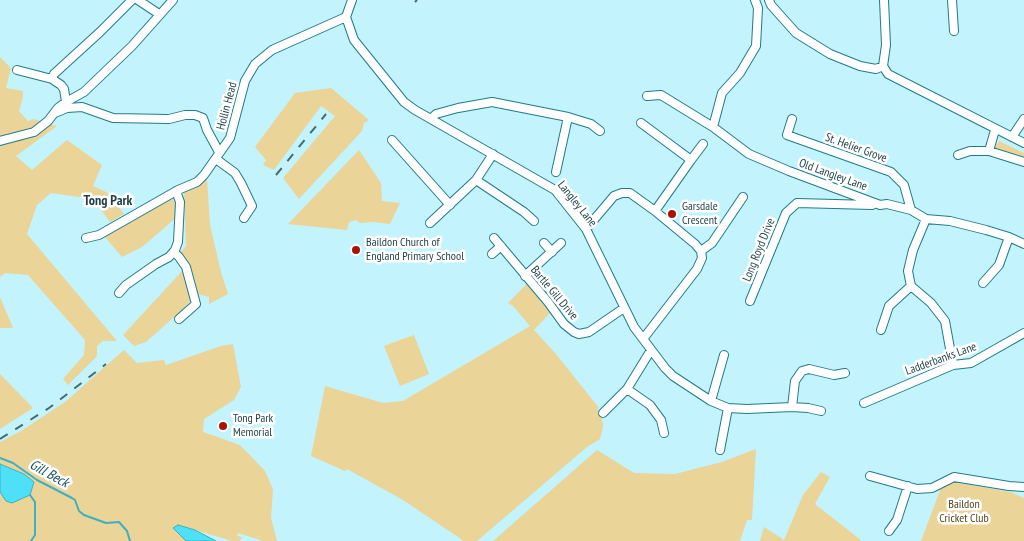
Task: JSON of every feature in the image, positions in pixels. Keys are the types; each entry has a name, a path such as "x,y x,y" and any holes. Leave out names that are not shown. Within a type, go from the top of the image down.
{"street":[{"path":"52,79 54,74 132,0"},
{"path":"138,0 159,14"},
{"path":"0,141 34,132 48,121 66,102 84,92 132,46 173,0"},
{"path":"346,18 352,0"},
{"path":"713,127 722,93 740,73 756,46 758,8 756,0"},
{"path":"769,0 771,5 796,33 830,54 860,66 876,69 883,66"},
{"path":"884,0 886,45 883,66 888,74 1024,143"},
{"path":"952,0 954,31"},
{"name":"Langley Lane","path":"346,18 354,40 404,102 555,190 586,229 634,327 673,376 711,401 728,408 747,409 792,406 820,411"},
{"name":"Hollin Head","path":"86,238 99,235 197,182 230,138 245,81 255,64 272,50 346,18"},
{"path":"17,70 52,79 64,89 66,102"},
{"name":"Old Langley Lane","path":"647,96 661,95 713,127 749,154 789,171 880,205 887,204 912,210 926,219 950,222 1009,237 1024,244"},
{"path":"431,119 436,114 492,102 568,117 591,124 600,130"},
{"path":"54,113 67,108 82,107 113,118 168,119 185,115 195,115 203,118 217,156 235,173 252,206 244,218"},
{"path":"556,172 568,117"},
{"name":"St. Helier Grove","path":"792,119 787,136 891,172 904,185 912,210"},
{"path":"1012,137 1024,119"},
{"path":"641,123 691,160"},
{"path":"989,151 996,130"},
{"path":"392,140 450,205"},
{"path":"655,211 703,144"},
{"path":"958,155 970,151 989,151 1024,162"},
{"path":"430,223 476,180 493,154"},
{"path":"476,180 524,212 534,221"},
{"path":"119,293 126,285 174,252 178,242 180,202 176,192"},
{"path":"586,229 614,196 630,193 655,211 701,251 702,258 697,269 643,339"},
{"path":"701,251 712,243 744,197"},
{"name":"Long Royd Drive","path":"750,302 786,214 797,203 880,205"},
{"path":"926,219 913,250 908,271 911,286 931,303 945,321 953,365"},
{"path":"983,283 999,266 1009,237"},
{"name":"Bartle Gill Drive","path":"494,238 564,324 574,332 579,334 589,332 624,308"},
{"path":"544,243 552,252"},
{"path":"525,276 561,243"},
{"path":"492,254 501,246"},
{"path":"174,252 180,257 186,267 196,304 179,319"},
{"path":"881,330 889,306 911,286"},
{"name":"Ladderbanks Lane","path":"864,403 953,365 971,363 1024,333"},
{"path":"603,413 627,389 651,350"},
{"path":"711,401 724,355"},
{"path":"792,406 795,381 805,366 829,375 839,372"},
{"path":"627,389 650,404 661,420 664,433"},
{"path":"720,450 728,408"},
{"path":"870,476 917,488 932,488 954,477 1024,487"},
{"path":"889,531 897,520 908,486"}],"green space":[{"path":"0,57 11,68 6,88 23,91 19,111 28,121 34,119 57,126 16,156 32,170 67,140 102,165 93,186 108,193 124,214 110,222 93,199 51,193 37,205 27,234 117,341 103,341 97,346 97,356 68,385 63,379 84,355 85,340 28,275 5,273 0,277"},
{"path":"331,88 369,120 364,123 362,131 299,199 283,178 335,116 321,106 274,170 263,165 266,160 255,147 295,93"},
{"path":"999,141 1024,153 1024,160 996,149 995,147"},
{"path":"359,150 381,183 382,201 400,203 390,224 360,223 356,220 349,222 347,230 288,224"},
{"path":"207,178 210,225 228,294 209,304 209,297 197,294 181,252 186,246 184,191"},
{"path":"169,198 177,206 176,218 142,247 122,257 104,236"},
{"path":"183,270 192,299 146,342 134,346 123,335"},
{"path":"527,284 550,313 534,330 556,354 599,408 597,410 602,416 603,427 600,439 587,447 477,541 464,541 403,500 347,469 345,471 311,456 325,386 383,403 403,401 530,326 513,306 508,303"},
{"path":"0,297 13,328 0,328"},
{"path":"414,335 429,374 400,386 384,346"},
{"path":"233,344 241,387 234,400 204,419 203,432 240,445 265,471 273,489 271,518 277,541 263,541 238,533 237,536 242,537 240,541 232,541 178,525 174,529 186,541 0,541 0,442 21,431 65,402 124,350 137,363 164,360 166,365 221,346"},
{"path":"0,374 33,408 0,429"},
{"path":"756,449 752,520 747,520 740,541 493,541 597,450 634,473 675,474 722,462"},
{"path":"821,472 830,477 815,504 862,541 760,541 764,527 784,540 803,495"},
{"name":"Baildon Cricket Club","path":"955,482 1010,492 1024,498 1024,541 921,541 942,485"}],"water":[{"path":"0,464 24,474 34,482 30,495 12,503 6,501 0,492"},
{"path":"178,525 195,530 216,541 186,541 173,528"}],"waterway":[{"name":"Gill Beck","path":"0,458 13,463 37,480 75,500 79,511 84,515 106,523 119,522 127,531 130,541"},
{"path":"30,495 35,502 35,535 31,541"}],"railway":[{"path":"276,175 326,114"},
{"path":"0,439 49,408 106,364"}],"place":[{"name":"Garsdale Crescent","path":"672,214"},
{"name":"Baildon Church of England Primary School","path":"356,250"},
{"name":"Tong Park Memorial","path":"223,426"}],"district":[{"name":"Tong Park","path":"108,201"}]}
